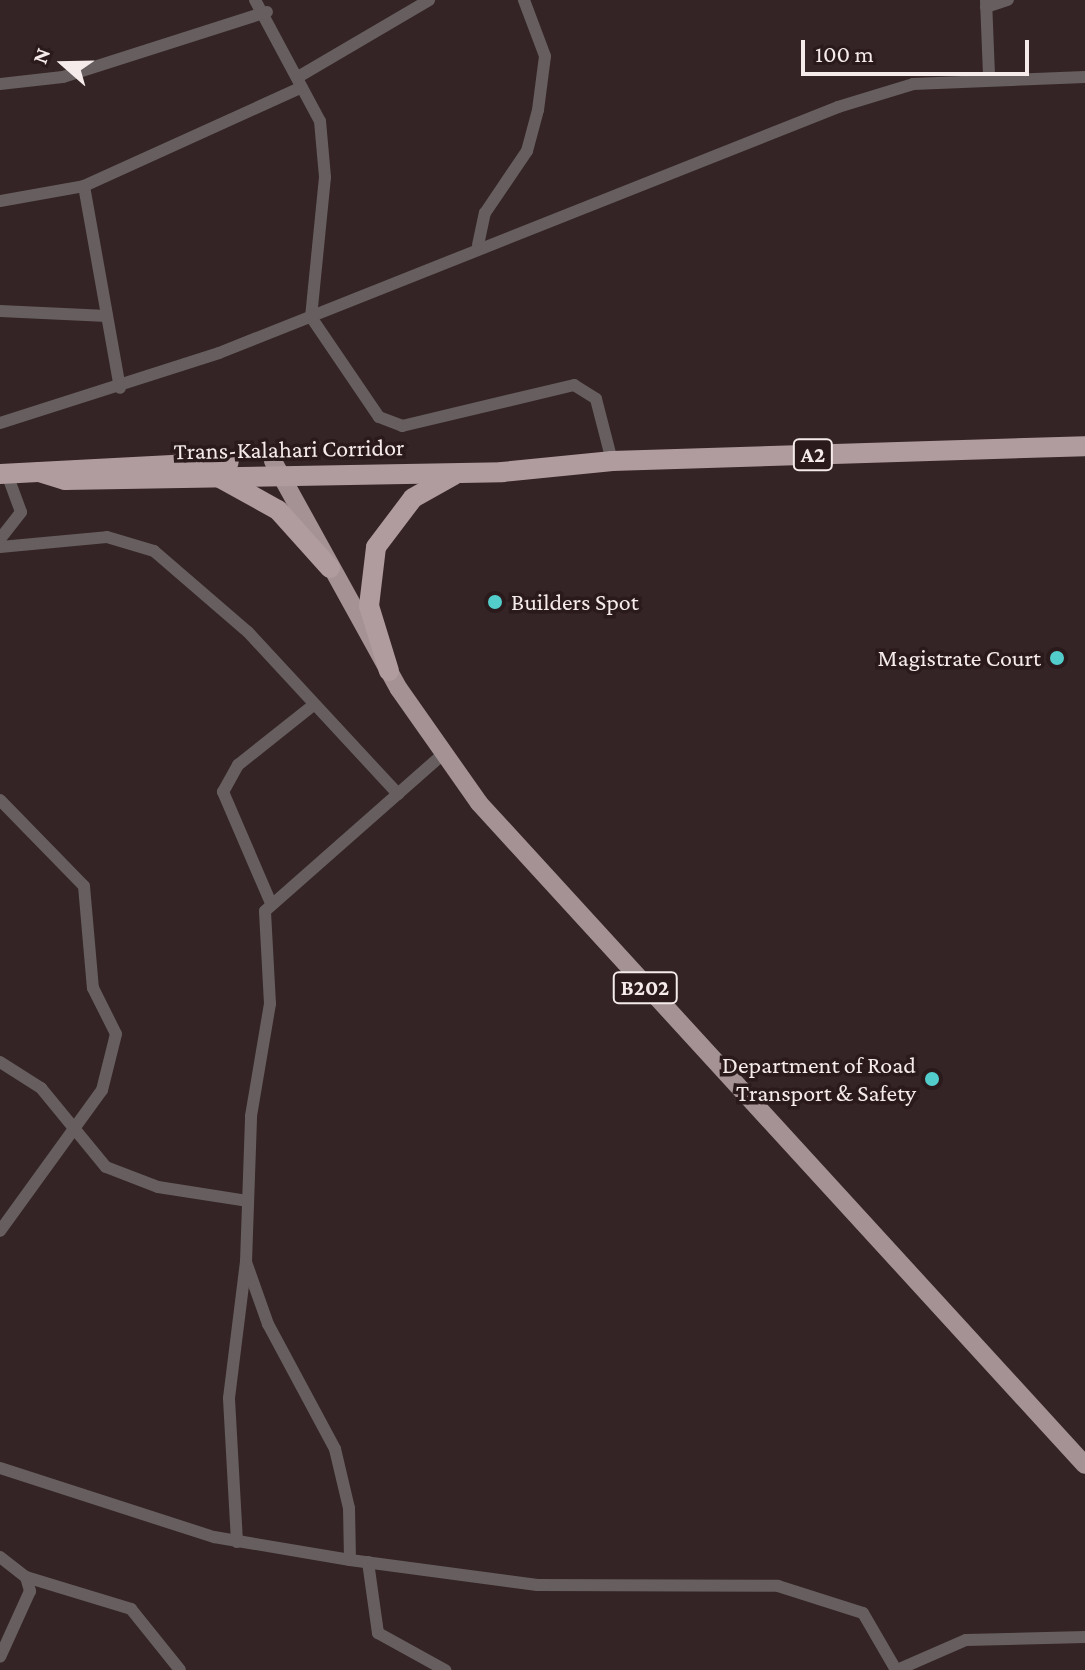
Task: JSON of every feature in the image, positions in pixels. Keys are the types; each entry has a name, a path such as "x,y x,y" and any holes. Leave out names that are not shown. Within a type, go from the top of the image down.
{"highway":[{"name":"Trans-Kalahari Corridor","path":"4,474 39,472 65,465 457,473 612,461 1085,446"},
{"name":"Trans-Kalahari Corridor","path":"39,472 65,480 214,475 277,468 540,465"},
{"path":"389,671 369,606 376,547 413,498 457,473"},
{"path":"214,475 278,510 330,568"}],"main road":[{"name":"B202","path":"277,468 389,671 442,755 765,1121 1085,1465"}],"street":[{"path":"255,0 267,12 320,121 325,177 311,317 389,424 574,385 596,399 612,461"},
{"path":"0,201 84,186 300,82 429,0"},
{"path":"478,245 485,213 527,151 538,110 545,56 524,0"},
{"path":"989,76 986,3 1008,0"},
{"path":"0,84 63,77 267,12"},
{"path":"0,423 120,388 311,317 478,245 838,107 913,84 989,76 1084,76"},
{"path":"84,186 120,388"},
{"path":"0,311 107,316"},
{"path":"0,539 21,512 4,474"},
{"path":"0,547 130,539 195,582 311,707 398,794"},
{"path":"237,1542 229,1398 246,1262 251,1116 270,1004 264,931 270,901 223,792 238,765 311,707"},
{"path":"270,901 442,755"},
{"path":"0,800 75,871 87,899 93,988 116,1034 102,1090 75,1134 0,1231"},
{"path":"0,1062 41,1088 75,1134 106,1167 133,1180 247,1201"},
{"path":"246,1262 268,1324 335,1449 349,1508 350,1560"},
{"path":"0,1468 237,1542 350,1560 537,1585 778,1586 863,1613 897,1670 966,1640 1085,1637"},
{"path":"0,1557 26,1577 131,1609 180,1670"},
{"path":"368,1562 378,1633 445,1670"},
{"path":"0,1657 23,1617 26,1577"}],"place":[{"name":"Builders Spot","path":"495,602"},
{"name":"Magistrate Court","path":"1057,658"},
{"name":"Department of Road Transport & Safety","path":"932,1079"}]}
